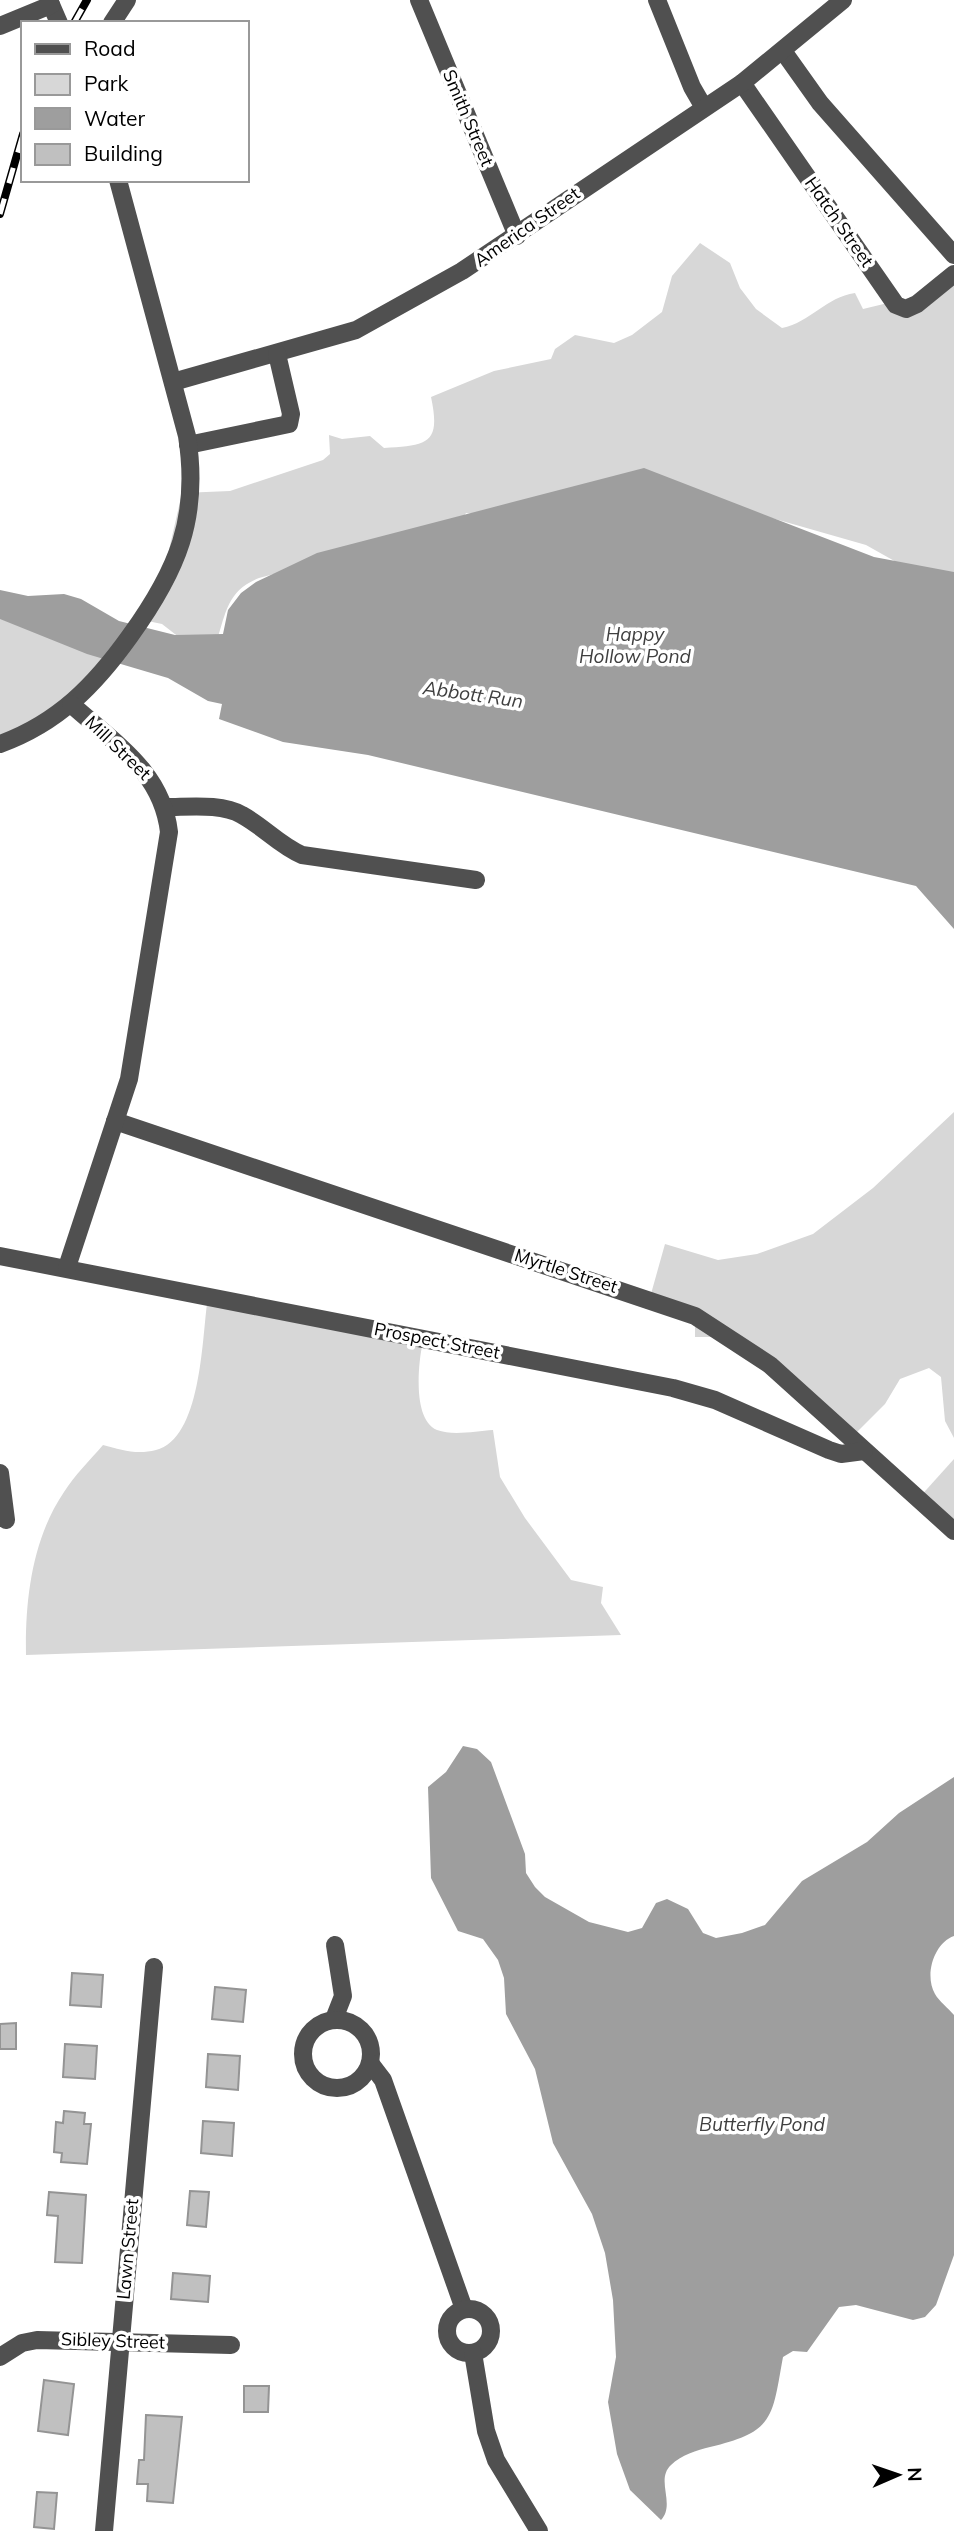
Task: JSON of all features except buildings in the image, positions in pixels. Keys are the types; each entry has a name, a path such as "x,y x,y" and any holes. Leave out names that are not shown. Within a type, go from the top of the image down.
{"street":[{"path":"112,21 127,0"},
{"name":"Smith Street","path":"419,0 517,236"},
{"path":"657,0 692,87 703,106"},
{"name":"America Street","path":"173,383 356,330 462,271 517,236 703,106 742,83 843,0"},
{"path":"0,26 50,3 58,21"},
{"path":"783,51 820,103 954,255"},
{"name":"Hatch Street","path":"742,83 896,305 906,309 917,304 954,274"},
{"name":"Mill Street","path":"67,1267 132,1062 168,852 166,807 154,783 71,704 105,671 154,603 174,564 188,518 192,465 173,383 119,182"},
{"path":"188,444 289,424 291,414 276,354"},
{"path":"0,744 34,729 71,704"},
{"path":"166,807 214,808 241,813 285,848 302,855 476,880"},
{"name":"Myrtle Street","path":"115,1121 695,1316 770,1364 954,1531"},
{"name":"Prospect Street","path":"0,1256 67,1267 673,1388 715,1401 841,1454 864,1451"},
{"path":"0,1473 6,1520"},
{"path":"334,2019 343,1996 335,1945"},
{"name":"Lawn Street","path":"104,2531 154,1967"},
{"path":"370,2063 357,2082 346,2087 324,2086 307,2073 302,2052 304,2041 318,2024 334,2019 352,2022 368,2039 370,2063 383,2080 464,2309"},
{"path":"464,2309 484,2314 491,2327 489,2341 473,2353 458,2351 452,2346 447,2332 452,2318 464,2309"},
{"name":"Sibley Street","path":"0,2357 22,2343 37,2340 231,2345"},
{"path":"473,2353 485,2431 496,2460 539,2531"}],"green space":[{"path":"700,243 730,263 740,288 756,309 782,328 802,321 845,295 855,293 863,309 921,295 954,265 954,574 898,563 866,545 678,491 497,516 466,513 458,525 259,578 234,596 217,640 180,638 162,624 138,619 166,563 182,493 230,491 323,460 330,454 329,435 342,439 370,436 384,448 421,443 428,439 434,424 431,397 494,371 551,359 555,349 575,335 614,343 632,335 662,312 672,276"},
{"path":"0,612 106,655 74,697 0,747"},
{"path":"954,1112 954,1438 945,1421 941,1377 929,1368 900,1379 885,1404 851,1438 810,1403 716,1337 695,1337 695,1324 649,1301 665,1244 718,1260 757,1254 813,1234 873,1188"},
{"path":"207,1304 422,1346 419,1392 424,1416 429,1424 437,1430 450,1433 493,1430 500,1477 525,1518 571,1580 603,1587 601,1603 621,1635 26,1655 27,1613 33,1570 44,1530 53,1510 73,1480 103,1445 136,1452 156,1450 171,1442 182,1428 191,1408 201,1363"},
{"path":"954,1459 954,1526 918,1499"}],"water":[{"name":"Happy Hollow Pond","path":"644,468 874,557 954,572 954,929 916,886 368,755 283,742 219,719 222,704 208,701 168,678 87,654 0,619 0,590 28,596 64,594 81,599 119,621 175,635 223,634 228,610 241,593 256,582 317,553"},
{"name":"Butterfly Pond","path":"463,1746 477,1749 491,1762 525,1854 526,1873 545,1897 589,1922 628,1932 642,1928 656,1903 667,1899 688,1909 703,1933 716,1938 765,1925 802,1881 867,1842 899,1813 954,1777 954,1936 936,1952 931,1969 935,1994 954,2015 954,2255 936,2305 925,2317 913,2320 856,2305 839,2307 807,2352 793,2351 783,2357 772,2408 759,2428 731,2441 689,2453 671,2465 665,2478 667,2507 661,2520 630,2490 617,2454 608,2402 616,2357 613,2300 605,2253 592,2214 553,2143 535,2069 506,2014 504,1978 498,1960 483,1939 458,1931 431,1878 428,1787 446,1772"}],"railway":[{"path":"75,21 87,0"},
{"path":"0,214 21,141"}],"water label":[{"name":"Abbott Run","path":"473,694"}]}
